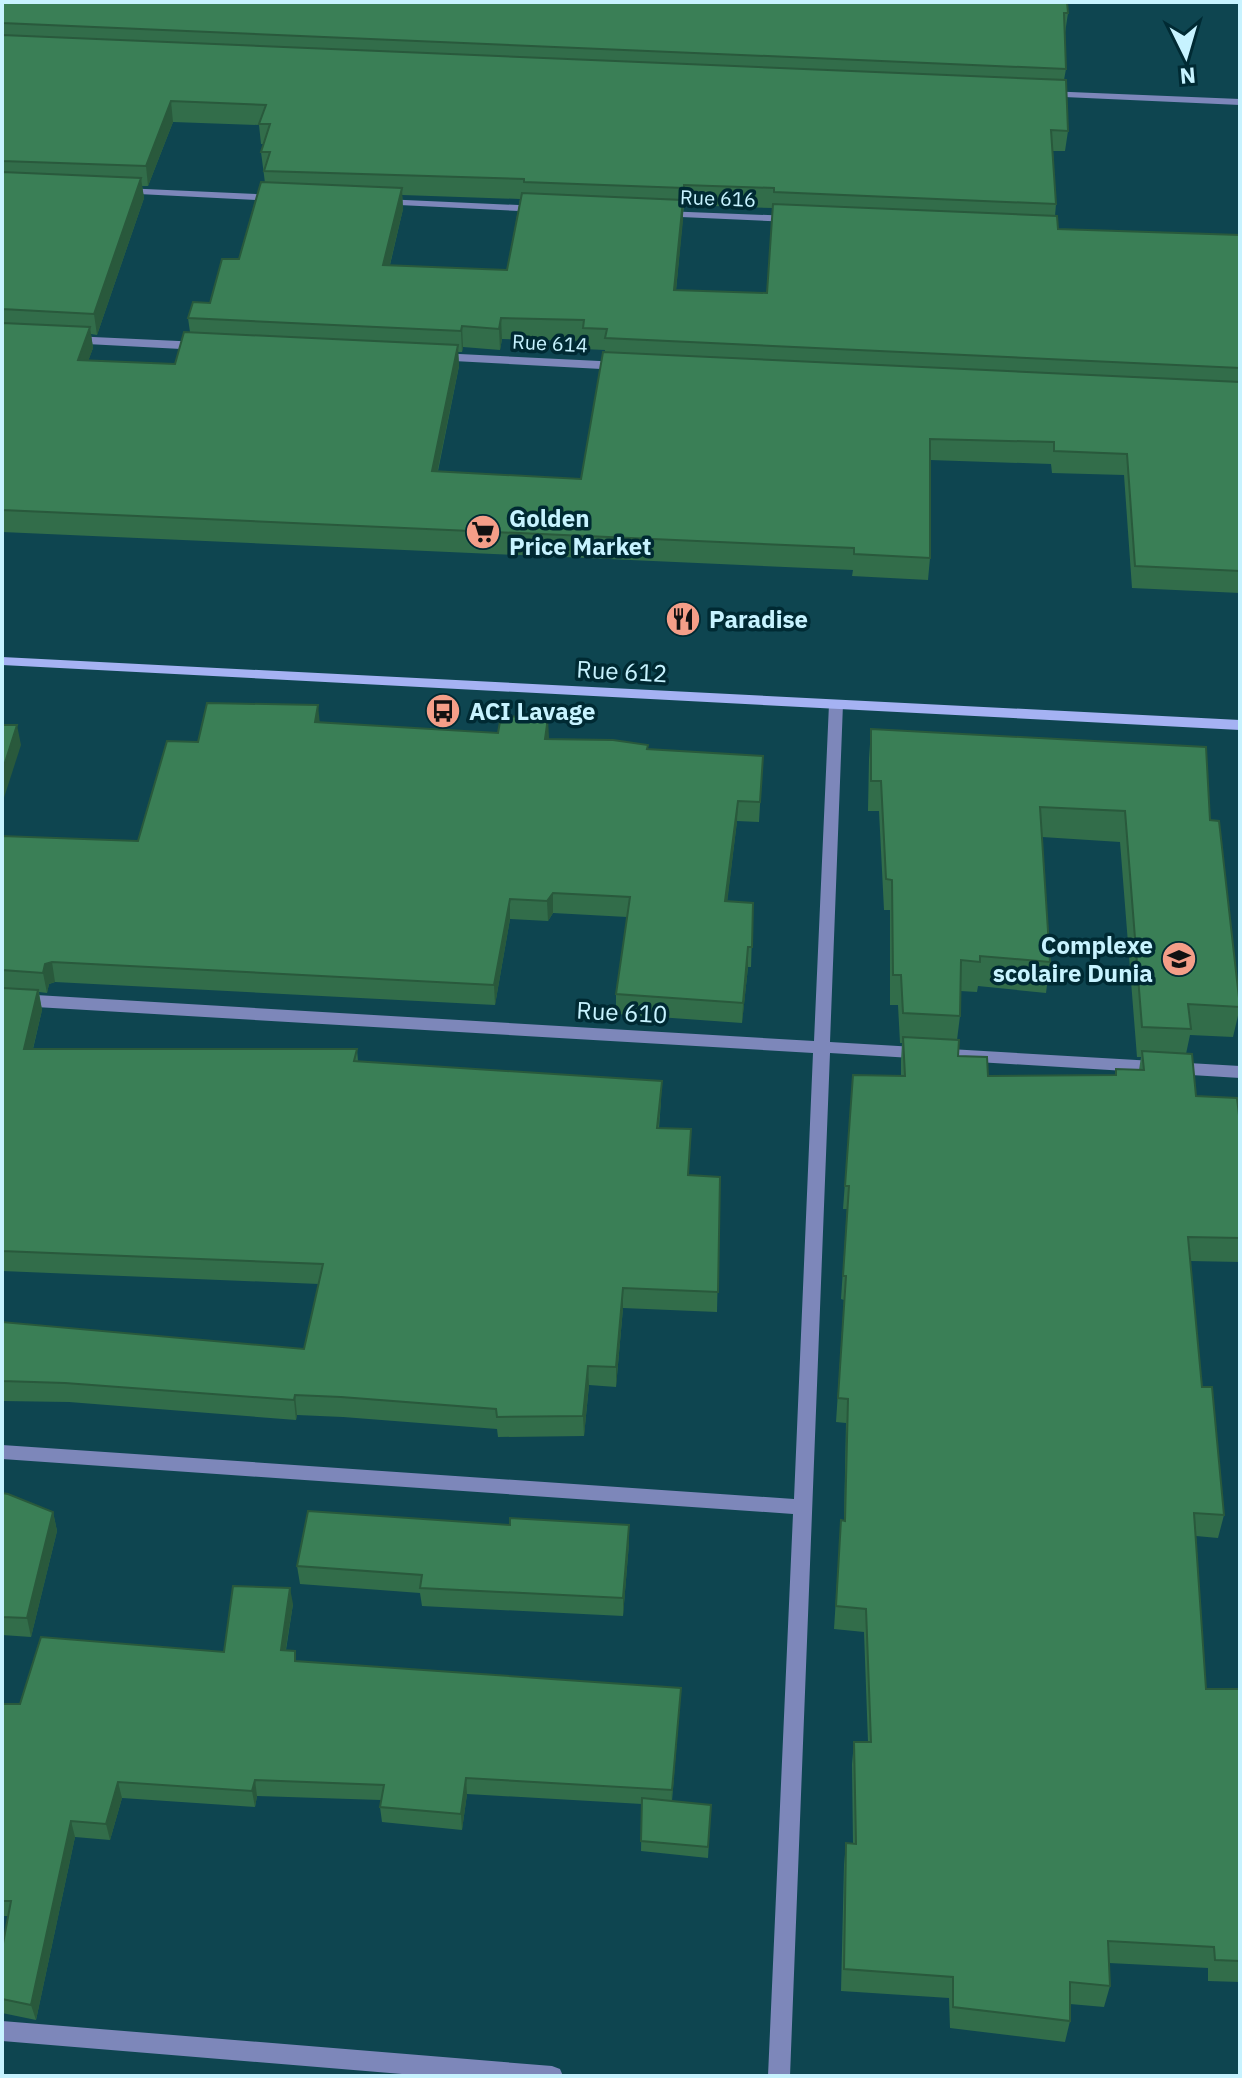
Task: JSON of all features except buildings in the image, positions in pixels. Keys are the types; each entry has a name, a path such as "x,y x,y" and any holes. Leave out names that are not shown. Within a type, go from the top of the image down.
{"street":[{"path":"1034,93 1240,102"},
{"path":"113,191 288,198"},
{"path":"367,201 558,209"},
{"name":"Rue 616","path":"653,213 811,220"},
{"path":"65,340 208,346"},
{"name":"Rue 614","path":"431,357 637,367"},
{"name":"Rue 612","path":"2,661 1240,725"},
{"path":"779,2076 836,704"},
{"name":"Rue 610","path":"2,999 1240,1072"},
{"path":"2,1452 801,1507"},
{"path":"2,2031 552,2076"}],"place":[{"name":"Golden Price Market","path":"483,532"},
{"name":"Paradise","path":"683,619"},
{"name":"ACI Lavage","path":"443,711"},
{"name":"Complexe scolaire Dunia","path":"1179,959"}]}
